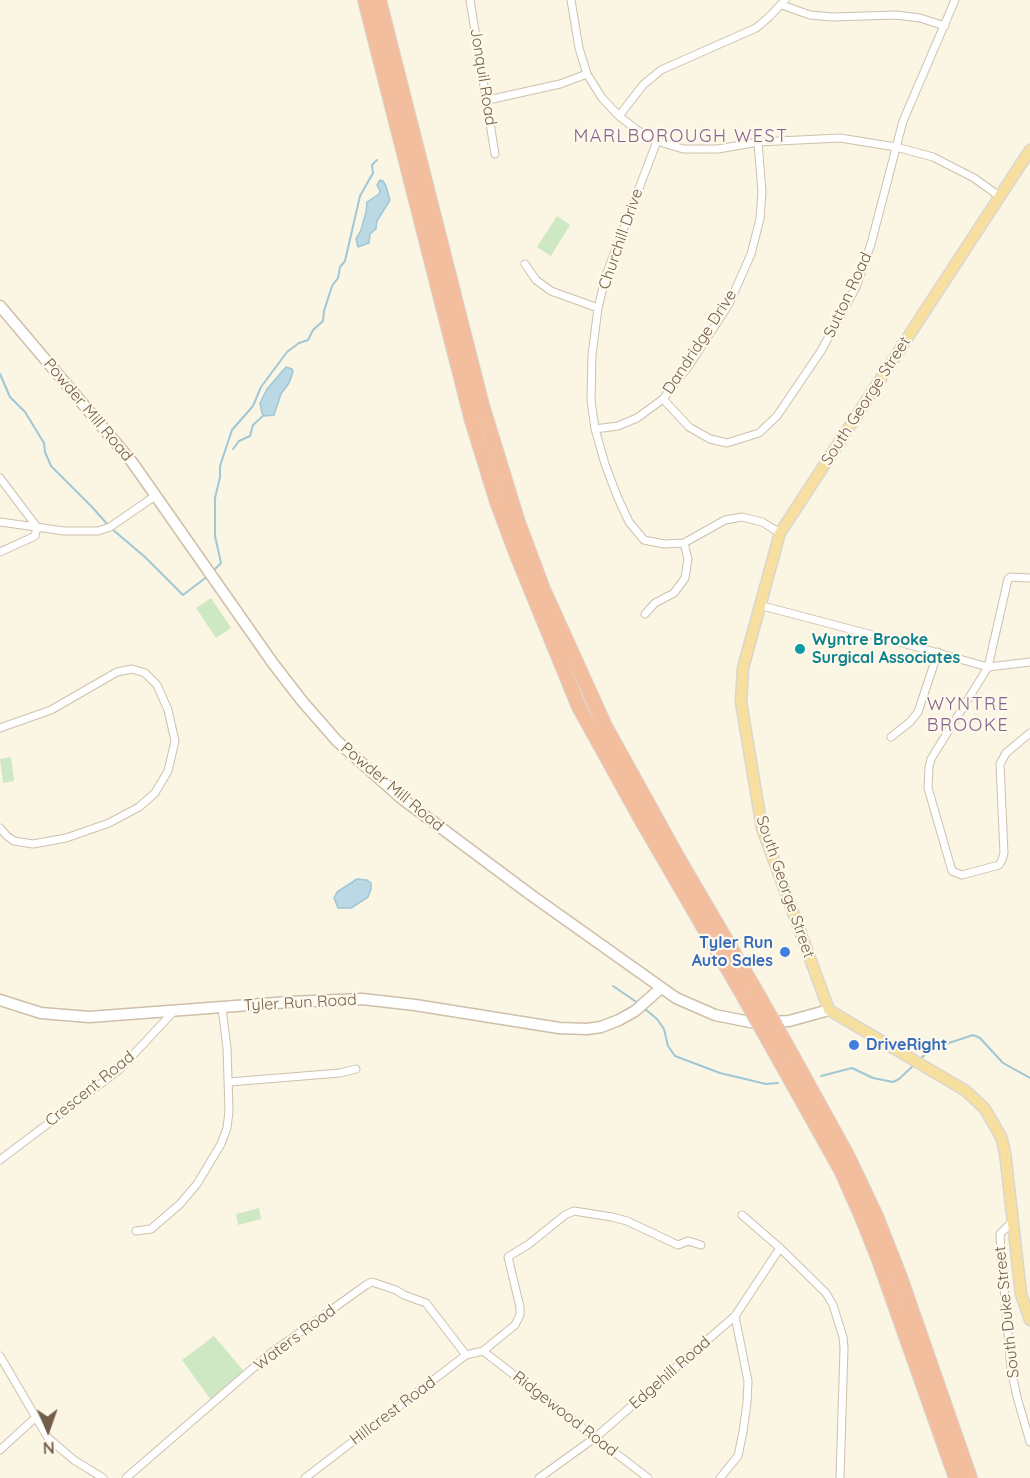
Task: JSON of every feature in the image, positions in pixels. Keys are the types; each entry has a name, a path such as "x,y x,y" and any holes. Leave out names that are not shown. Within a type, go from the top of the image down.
{"highway":[{"path":"365,0 472,421 497,502 516,553 579,707 647,831 750,994"},
{"path":"379,0 482,405 503,477 543,589 605,726 786,1058 847,1155 876,1216 900,1277 970,1478"},
{"path":"786,1058 861,1215 883,1270 956,1478"}],"main road":[{"name":"South George Street","path":"830,1010 762,828 741,702 745,657 780,533 1030,150"},
{"path":"830,1010 972,1095 994,1121 1005,1152 1021,1294 1030,1320"}],"street":[{"name":"Jonquil Road","path":"470,0 495,154"},
{"path":"571,0 579,48 587,74 602,98 619,116 637,130 657,141 683,149 718,149 758,142 840,138 896,147 933,158 974,178 999,196"},
{"name":"Sutton Road","path":"663,399 689,427 710,439 727,442 759,433 777,416 821,351 855,287 871,244 903,121 956,0"},
{"path":"619,116 643,85 661,70 756,27 784,2 810,15 832,17 896,15 920,18 945,26"},
{"path":"488,100 560,84 587,74"},
{"name":"Churchill Drive","path":"657,141 606,275 598,308 592,355 591,400 595,429 617,496 629,522 644,540 664,544 684,543"},
{"name":"Dandridge Drive","path":"595,429 618,426 637,418 663,399 688,367 729,304 751,254 760,219 762,192 758,142"},
{"path":"525,264 536,280 551,291 598,308"},
{"name":"Powder Mill Road","path":"0,306 120,446 302,701 337,741 401,798 461,844 676,998 715,1015 755,1023 789,1021 830,1010"},
{"path":"0,478 37,527 35,536 0,552"},
{"path":"0,522 81,532 98,531 112,526 155,496"},
{"path":"645,614 656,603 674,593 686,578 688,559 684,543 725,520 742,517 762,522 780,533"},
{"path":"1030,578 1011,577 1008,579 987,667 928,767 928,788 952,870 962,875 999,865 1002,860 1004,853 1000,764 1006,753 1030,733"},
{"path":"759,605 987,667 1030,662"},
{"path":"891,736 910,722 918,712 938,652"},
{"path":"0,728 51,710 117,672 132,669 145,673 157,685 172,722 174,750 168,771 155,793 139,807 91,830 66,838 33,844 14,841 0,828"},
{"name":"Tyler Run Road","path":"0,1000 41,1013 89,1017 362,999 559,1028 587,1029 620,1020 641,1006 661,988"},
{"path":"136,1231 151,1229 180,1204 211,1162 227,1128 229,1082 222,1008"},
{"name":"Crescent Road","path":"0,1160 119,1070 174,1011"},
{"path":"229,1082 340,1073 356,1069"},
{"path":"483,1351 515,1325 520,1314 508,1257 529,1244 565,1215 574,1211 612,1217 627,1221 678,1245 688,1241 701,1245"},
{"path":"742,1215 826,1293 833,1305 843,1337 840,1478"},
{"name":"South Duke Street","path":"1012,1222 1000,1234 1001,1252 1011,1369 1030,1442"},
{"name":"Edgehill Road","path":"539,1478 596,1437 735,1316 780,1248"},
{"name":"Waters Road","path":"126,1478 267,1356 372,1282 426,1303 466,1355"},
{"path":"720,1478 738,1456 747,1403 748,1381 735,1316"},
{"name":"Hillcrest Road","path":"305,1478 466,1355 483,1351"},
{"name":"Ridgewood Road","path":"483,1351 648,1478"},
{"path":"0,1356 48,1438 61,1451 103,1478"},
{"path":"0,1450 35,1418"}],"green space":[{"path":"557,216 570,225 551,256 537,247"},
{"path":"211,598 231,628 216,638 196,608"},
{"path":"11,757 14,781 3,783 0,759"},
{"path":"259,1208 261,1219 238,1225 236,1214"},
{"path":"214,1336 248,1376 213,1403 182,1360"}],"water":[{"path":"380,180 386,186 390,200 377,221 376,229 370,234 369,243 358,247 356,239 361,230 367,202 379,194 377,185"},
{"path":"286,367 292,369 293,372 289,383 281,394 274,415 265,416 260,403 267,389"},
{"path":"357,879 371,883 368,897 351,908 338,908 334,898 337,892"}],"waterway":[{"path":"212,572 221,563 215,536 215,498 220,466 232,430 253,406 261,387 287,352 299,343 308,340 313,330 323,321 332,286 345,261 360,196 373,173 372,165 377,160"},
{"path":"0,374 10,397 25,412 44,443 51,466 108,525"},
{"path":"233,449 239,441 250,436 253,425 264,415"},
{"path":"112,529 145,557 183,595 208,576"},
{"path":"613,986 638,1003"},
{"path":"645,1009 657,1019 664,1029 668,1046 675,1056 720,1073 766,1084 778,1083"},
{"path":"919,1060 940,1046 973,1035 980,1038 1003,1063 1030,1078"},
{"path":"821,1076 852,1068 873,1078 893,1082 915,1064"}],"place":[{"name":"Wyntre Brooke Surgical Associates","path":"800,649"},
{"name":"Tyler Run Auto Sales","path":"785,952"},
{"name":"DriveRight","path":"854,1045"}],"district":[{"name":"MARLBOROUGH WEST","path":"681,137"},
{"name":"WYNTRE BROOKE","path":"968,715"}]}
